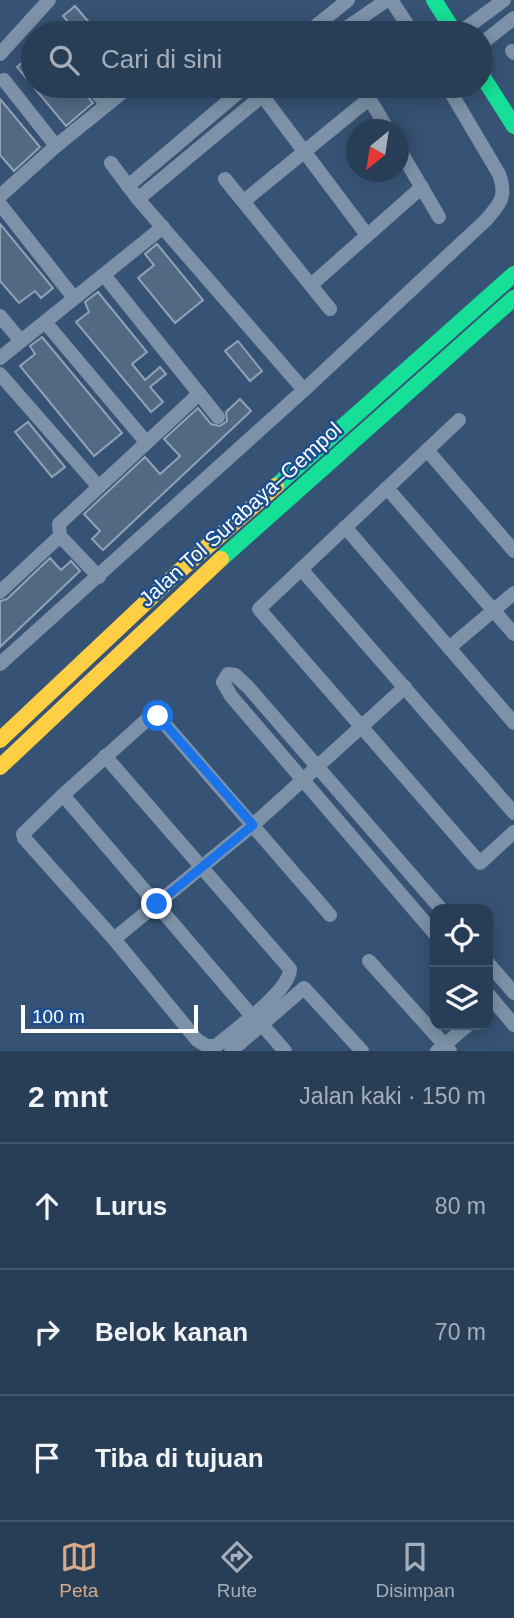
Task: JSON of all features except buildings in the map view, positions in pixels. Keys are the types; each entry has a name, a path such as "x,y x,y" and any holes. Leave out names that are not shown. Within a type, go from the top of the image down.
{"main road":[{"path":"434,0 449,21"},
{"path":"493,93 514,126"},
{"name":"Jalan Tol Surabaya–Gempol","path":"0,740 176,574 514,274"},
{"name":"Jalan Tol Surabaya–Gempol","path":"0,767 233,547 514,299"}],"street":[{"path":"30,21 49,0"},
{"path":"322,21 348,0"},
{"path":"357,21 389,0 404,21"},
{"path":"474,21 504,0"},
{"path":"493,35 514,19"},
{"path":"0,54 21,31"},
{"path":"4,80 56,146"},
{"path":"101,98 107,105"},
{"path":"74,298 1,195 115,98"},
{"path":"128,186 232,98"},
{"path":"138,199 251,98"},
{"path":"264,98 368,235"},
{"path":"244,201 304,153 360,98"},
{"path":"369,98 382,119"},
{"path":"0,664 304,390 486,220 499,204 504,186 499,174 454,98"},
{"path":"111,163 138,199 304,390"},
{"path":"409,166 439,217"},
{"path":"225,178 330,309"},
{"path":"310,285 422,187"},
{"path":"0,358 163,227"},
{"path":"104,275 218,417"},
{"path":"0,316 21,341"},
{"path":"45,322 146,442"},
{"path":"0,374 98,486"},
{"path":"99,577 60,536 59,524 62,518 199,394"},
{"path":"459,419 258,609 480,863 514,832"},
{"path":"427,450 514,551"},
{"path":"387,488 514,634"},
{"path":"345,527 514,723"},
{"path":"0,592 60,536"},
{"path":"301,569 514,813"},
{"path":"449,648 514,593"},
{"path":"430,927 231,696 223,682 228,674 235,675 248,687 437,904"},
{"path":"114,939 253,825 405,687"},
{"path":"330,915 158,716 151,716 25,831 24,838 114,939 197,1040 207,1046 216,1046 304,988 362,1051"},
{"path":"105,756 290,969 290,976 281,989 231,1051"},
{"path":"63,795 285,1051"},
{"path":"369,961 444,1049 463,1030"},
{"path":"491,967 513,992 493,1001"},
{"path":"493,1005 514,1025"}],"traffic: fast":[{"path":"434,0 447,21"},
{"path":"493,93 514,126"},
{"path":"276,486 514,274"},
{"path":"221,559 514,298"}],"traffic: slow":[{"path":"0,740 176,574 276,486"},
{"path":"0,767 221,559"}],"route":[{"path":"157,904 253,825 158,716"}]}
